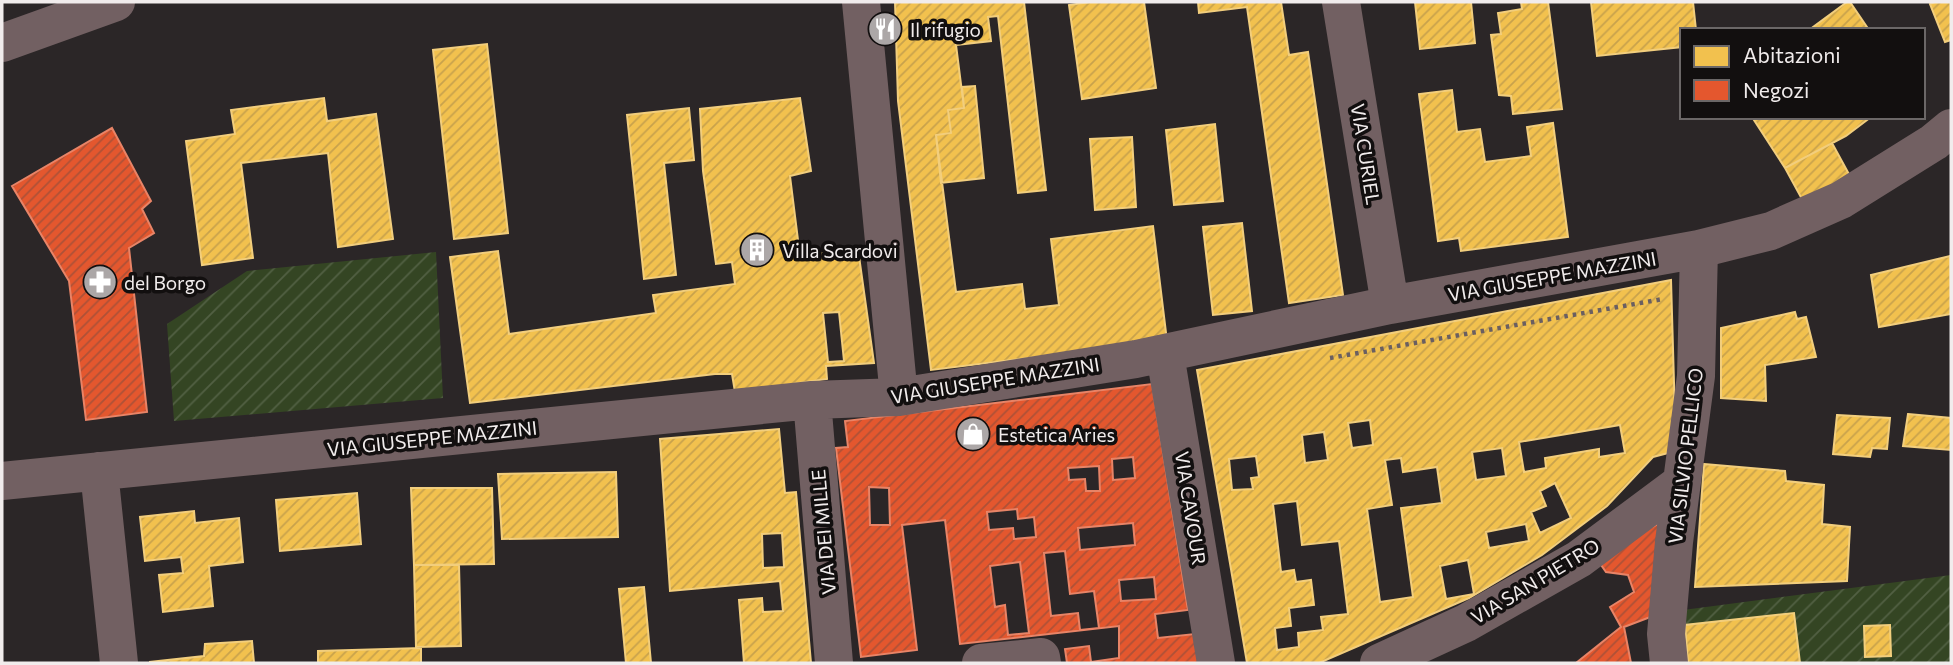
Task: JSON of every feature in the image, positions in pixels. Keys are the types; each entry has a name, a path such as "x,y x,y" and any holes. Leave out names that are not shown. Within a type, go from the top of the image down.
{"street":[{"path":"2,26 91,2"},
{"path":"2,43 116,2"},
{"path":"861,2 899,397"},
{"name":"VIA CURIEL","path":"1341,2 1390,305"},
{"name":"VIA GIUSEPPE MAZZINI","path":"2,481 813,400 899,397 1165,354 1390,305 1699,249 1771,231 1841,200 1946,142"},
{"name":"VIA SILVIO PELLICO","path":"1669,663 1665,634 1681,483 1696,376 1699,249"},
{"name":"VIA CAVOUR","path":"1165,354 1216,663"},
{"name":"VIA DEI MILLE","path":"813,400 834,663"},
{"path":"99,471 120,663"},
{"name":"VIA SAN PIETRO","path":"1389,661 1465,623 1579,559 1681,483"},
{"path":"981,663 1041,657 1042,663"}],"green space":[{"path":"436,252 443,398 174,421 167,324 247,271"},
{"path":"1951,575 1951,663 1672,663 1668,612"}],"building: Abitazioni":[{"path":"895,2 1024,2 1046,190 1018,193 998,16 988,17 991,41 956,45 964,108 948,110 951,133 936,135 956,292 1022,284 1025,309 1059,305 1051,239 1153,226 1167,341 931,370 898,101"},
{"path":"1090,2 1144,2 1156,88 1082,99 1069,5"},
{"path":"1198,2 1281,2 1289,55 1308,52 1343,295 1289,303 1247,7 1199,13"},
{"path":"1415,2 1471,2 1475,43 1420,49"},
{"path":"1521,2 1548,2 1562,109 1513,114 1511,96 1499,95 1491,35 1501,34 1498,13 1522,9"},
{"path":"1591,2 1693,2 1696,28 1680,28 1680,47 1597,56"},
{"path":"1850,2 1868,28 1812,28"},
{"path":"1951,2 1951,40 1945,42 1930,4"},
{"path":"487,44 508,233 454,239 433,50"},
{"path":"975,86 984,178 941,183 936,135 951,133 948,110 964,108 962,87"},
{"path":"1452,90 1457,132 1480,129 1485,162 1531,156 1527,127 1553,123 1568,237 1461,251 1459,238 1438,241 1419,94"},
{"path":"324,98 327,121 376,114 393,239 338,247 328,153 241,163 253,258 202,265 186,141 235,134 231,110"},
{"name":"Villa Scardovi","path":"800,98 811,171 790,176 800,256 858,249 874,363 826,366 827,379 735,392 732,374 715,374 470,403 450,257 498,251 509,334 656,313 653,295 735,284 732,262 716,264 703,171 700,109","holes":["839,312 844,361 828,362 823,313"]},
{"path":"689,108 694,160 664,163 676,275 644,279 627,115"},
{"path":"1753,119 1868,119 1846,136 1785,168"},
{"path":"1215,124 1223,201 1174,205 1166,130"},
{"path":"1132,137 1136,207 1095,210 1090,139"},
{"path":"1832,143 1850,176 1803,201 1785,168"},
{"path":"1242,223 1252,311 1213,315 1203,227"},
{"path":"1950,256 1951,314 1879,327 1871,275"},
{"path":"1671,280 1676,451 1653,457 1607,506 1542,555 1469,598 1319,663 1247,663 1197,370","holes":["1370,420 1373,445 1352,448 1348,423","1620,425 1625,453 1599,457 1599,449 1545,458 1546,468 1524,472 1519,442","1324,432 1328,460 1305,463 1302,435","1502,448 1506,476 1476,480 1472,452","1256,456 1259,477 1251,478 1253,489 1232,490 1229,459","1401,458 1403,472 1437,467 1442,503 1401,508 1413,597 1380,602 1367,509 1392,505 1385,460","1555,483 1571,518 1540,533 1531,512 1546,506 1540,491","1297,501 1302,545 1339,541 1348,614 1321,617 1323,630 1298,633 1299,647 1277,650 1275,628 1291,626 1289,608 1314,605 1311,580 1296,582 1294,570 1281,572 1273,504","1526,524 1529,541 1489,548 1486,532","1468,560 1474,594 1446,599 1440,566"]},
{"path":"1795,312 1797,319 1806,317 1816,357 1765,365 1766,401 1721,398 1721,328"},
{"path":"1908,414 1951,418 1951,450 1903,446"},
{"path":"1837,415 1890,418 1887,449 1872,448 1870,457 1833,454"},
{"path":"779,429 785,493 796,492 811,663 744,663 739,600 762,598 763,612 783,611 780,581 670,591 660,439","holes":["782,533 784,567 763,568 762,534"]},
{"path":"1704,464 1785,471 1786,481 1824,485 1822,524 1850,527 1847,581 1695,587"},
{"path":"616,472 618,537 502,539 498,474"},
{"path":"411,488 492,488 494,564 414,565"},
{"path":"357,493 361,544 280,551 276,500"},
{"path":"194,511 195,523 239,518 243,562 209,566 213,606 163,612 159,575 183,573 181,557 145,561 140,517"},
{"path":"414,565 459,565 461,646 416,647"},
{"path":"644,587 651,663 626,663 619,589"},
{"path":"1794,613 1800,663 1688,663 1685,625"},
{"path":"1890,625 1891,656 1865,657 1864,626"},
{"path":"252,641 254,663 150,663 204,656 205,644"},
{"path":"421,648 421,663 318,663 318,651"}],"building: Negozi":[{"path":"112,128 151,201 142,209 154,233 129,248 147,412 86,420 69,281 12,186"},
{"path":"1152,384 1188,610 1155,614 1158,638 1204,633 1208,663 1067,663 1065,649 1089,646 1091,662 1119,658 1119,626 960,644 945,520 902,525 917,650 861,657 836,448 848,447 845,421","holes":["1133,457 1135,478 1113,480 1112,459","1099,466 1100,491 1086,491 1085,479 1069,480 1068,468","869,487 889,488 890,525 870,525","1017,509 1018,519 1034,517 1036,537 1014,539 1013,528 989,530 987,512","1133,523 1135,545 1080,550 1078,528","1065,551 1070,594 1094,591 1099,628 1080,630 1078,613 1051,616 1044,553","1020,562 1029,633 1008,635 1005,605 995,607 990,566","1154,577 1156,599 1121,601 1119,580"]},
{"path":"1662,522 1653,616 1624,627 1631,663 1576,663 1621,627 1610,607 1634,592 1628,575 1606,572 1594,555"}],"place":[{"name":"Il rifugio","path":"885,29"},
{"name":"Villa Scardovi","path":"757,250"},
{"name":"del Borgo","path":"100,282"},
{"name":"Estetica Aries","path":"973,434"}]}
